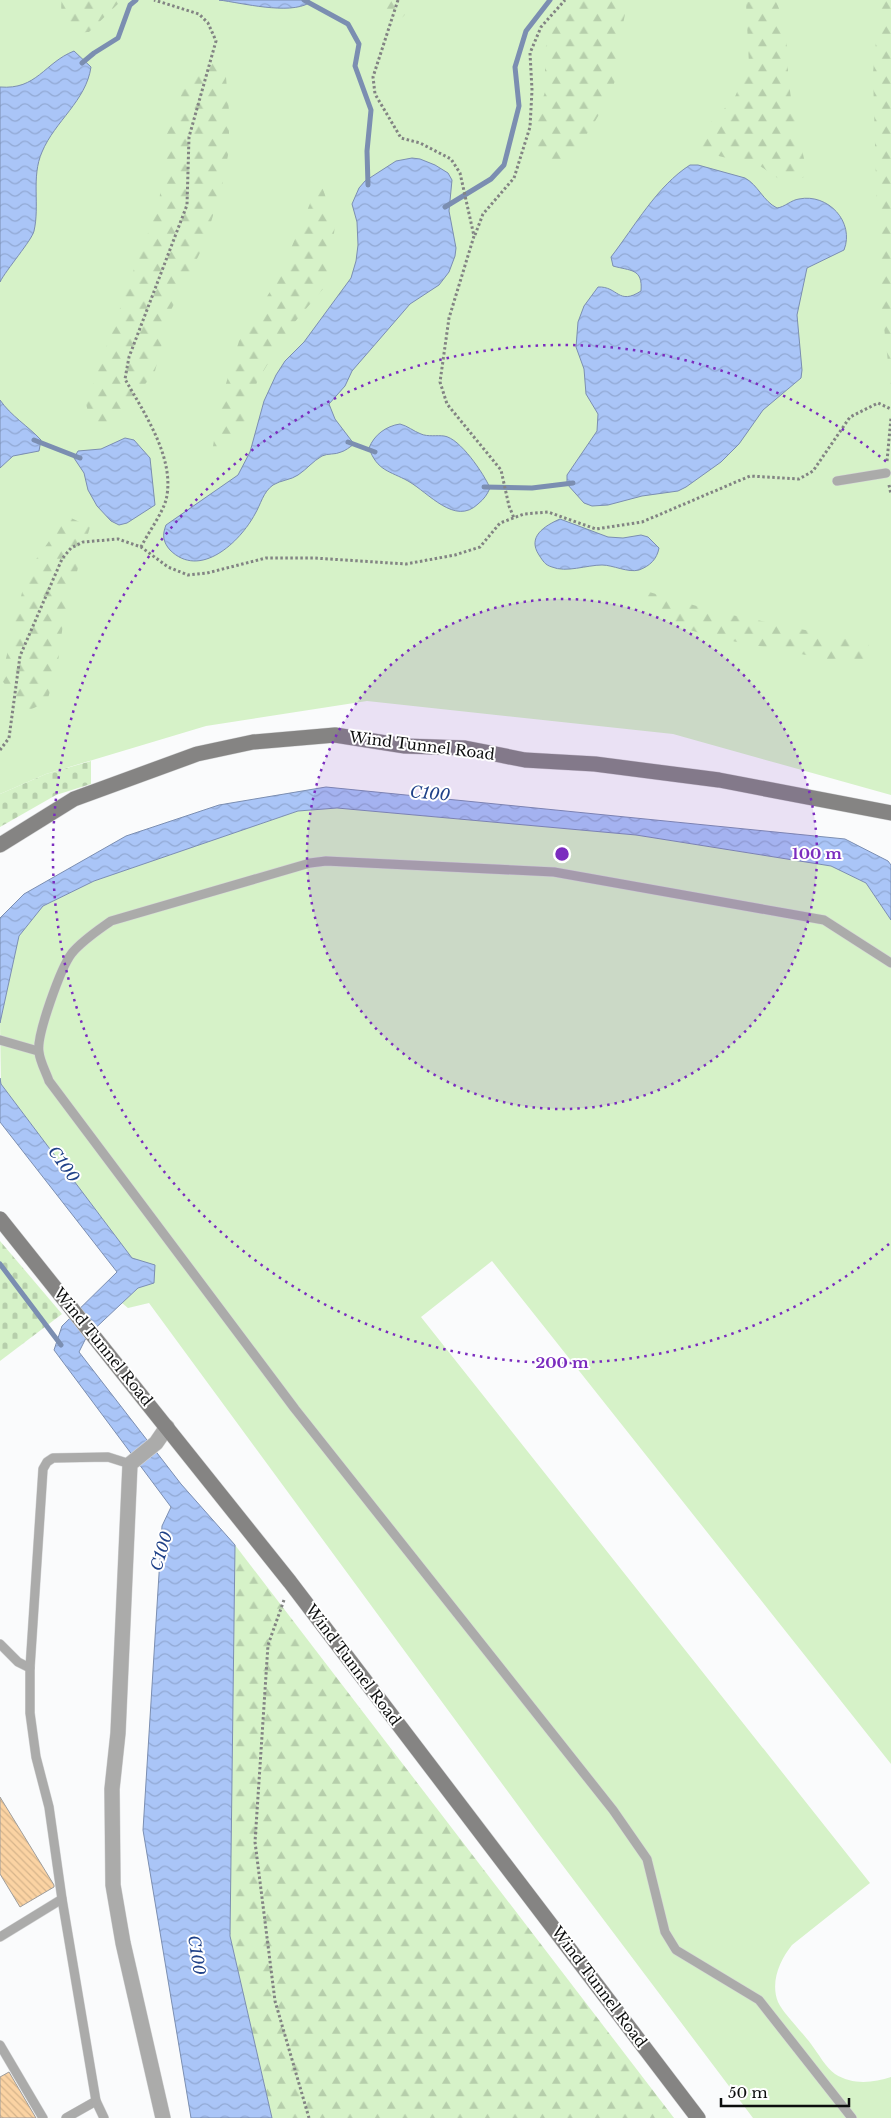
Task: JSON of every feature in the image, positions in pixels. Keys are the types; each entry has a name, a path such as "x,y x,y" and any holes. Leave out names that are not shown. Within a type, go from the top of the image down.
{"street":[{"name":"Wind Tunnel Road","path":"0,845 74,799 197,754 253,742 336,735 406,746 465,748 525,760 595,764 719,780 891,813"},
{"name":"Wind Tunnel Road","path":"0,1219 290,1582 698,2118"},
{"path":"163,2118 123,1943 113,1885 112,1789 118,1732 132,1462 156,1443 167,1427"}],"lane":[{"path":"837,481 886,473"},
{"path":"852,2118 759,2000 676,1950 665,1932 647,1859 614,1810 295,1409 49,1081 38,1051 44,1023 61,971 71,954 84,941 111,921 310,863 326,861 554,872 814,918 824,920 840,929 891,963"},
{"path":"0,1040 38,1051"},
{"path":"104,2118 96,2102 62,1899 49,1807 36,1757 30,1713 30,1668 44,1469 47,1462 53,1458 108,1457 132,1462"},
{"path":"0,1644 18,1662 30,1668"},
{"path":"0,1937 62,1899"},
{"path":"0,2045 43,2118"},
{"path":"66,2118 96,2102"}],"path":[{"path":"141,547 166,500 168,475 156,435 125,379 129,357 187,204 190,137 216,41 208,23 199,14 154,0"},
{"path":"398,0 373,77 375,94 401,138 420,143 452,159 460,173 474,236"},
{"path":"514,518 509,506 501,470 446,404 440,382 450,318 474,236 483,214 514,178 530,127 532,90 530,53 541,27 565,0"},
{"path":"0,750 8,738 20,656 62,559 70,548 83,542 118,539 141,547 168,567 188,575 207,573 266,558 314,558 406,564 455,555 480,547 500,524 524,514 548,512 596,529 642,522 750,476 799,479 813,471 850,417 878,403 891,409"},
{"path":"891,418 886,473 891,494"},
{"path":"290,1582 268,1645 255,1842 274,2001 309,2118"}],"green space":[{"path":"0,0 891,0 891,795 673,734 367,701 206,726 46,774 0,794"},
{"path":"62,0 122,0 89,32 77,32 69,27 64,19 61,9"},
{"path":"377,0 412,0 404,16 400,19 382,8"},
{"path":"577,0 631,0 627,4 620,39 621,59 612,88 606,102 582,142 565,163 546,158 537,145 536,118 545,92 545,49 551,33 563,13"},
{"path":"775,0 785,31 790,94 806,167 803,178 779,179 760,166 698,151 704,129 734,99 749,65 746,2"},
{"path":"880,0 891,0 891,389 880,291 877,216 873,73"},
{"path":"194,60 225,66 229,111 229,150 222,186 204,245 171,310 155,371 113,427 91,423 86,404 159,205 165,139"},
{"path":"320,180 335,225 328,283 288,330 257,382 243,427 212,452 221,400 239,341 278,279"},
{"path":"67,516 90,527 64,616 58,662 47,702 25,712 1,679 27,572"},
{"path":"639,589 717,612 869,643 865,658 854,664 716,638 680,627 649,607"},
{"path":"91,761 91,784 56,795 0,827 0,794 46,774"},
{"path":"337,808 636,835 831,866 866,883 891,920 891,1764 492,1261 421,1317 870,1883 792,1945 780,1964 775,1987 781,2007 825,2064 835,2074 848,2080 863,2082 891,2077 891,2118 753,2118 536,1830 149,1303 128,1308 122,1303 138,1288 154,1283 132,1258 1,1084 0,1023 19,936 43,906 94,881 298,811"},
{"path":"0,1241 62,1314 0,1361"},
{"path":"235,1545 674,2118 272,2118 230,1936"}],"water":[{"path":"219,0 309,0 309,3 290,8 278,8"},
{"path":"74,51 91,67 88,79 77,101 54,130 42,152 37,171 34,231 0,282 0,87 13,87 32,80 55,62"},
{"path":"412,158 435,165 448,173 452,180 449,211 456,248 455,256 449,272 439,285 410,304 352,371 345,386 329,404 335,419 354,444 343,451 322,456 295,477 273,485 264,495 257,510 240,536 218,554 194,561 182,558 170,550 166,544 164,532 166,525 238,475 250,452 264,401 276,375 285,361 304,342 351,278 358,245 357,222 352,204 359,188 365,181 396,161"},
{"path":"690,165 698,165 745,178 777,208 796,200 810,198 820,200 829,205 842,220 846,229 844,250 807,268 797,315 802,370 801,378 763,410 739,444 721,462 678,491 642,496 608,505 592,506 584,503 567,484 567,475 597,431 598,414 586,394 584,369 576,347 578,322 584,306 598,287 610,289 627,297 641,291 638,274 613,266 611,257 657,195"},
{"path":"0,400 9,411 41,440 39,451 13,456 0,468"},
{"path":"400,424 424,435 444,436 457,443 483,474 490,488 484,499 469,510 451,510 408,481 380,466 372,456 369,448 371,443 381,432"},
{"path":"125,438 134,440 150,458 155,505 127,523 119,525 111,521 97,506 88,490 84,473 74,458 78,451 101,449"},
{"path":"560,519 608,537 623,538 641,535 648,537 659,548 658,552 650,564 635,571 602,565 570,569 552,567 542,559 535,543 536,538 543,529"},
{"path":"326,787 845,839 888,861 891,865 891,920 866,883 831,866 636,835 337,808 298,811 94,881 43,906 19,936 0,1023 0,918 24,894 126,836 219,805"},
{"name":"C100","path":"0,1078 1,1084 132,1258 155,1265 154,1283 138,1288 87,1336 79,1352 181,1484 235,1545 230,1936 272,2118 191,2118 143,1830 162,1526 171,1507 54,1350 62,1326 117,1272 0,1122"}],"building":[{"path":"0,1797 54,1885 54,1887 20,1907 0,1874"},
{"path":"9,2072 36,2118 0,2118 0,2077"}],"waterway":[{"path":"82,63 118,38 130,5 136,0"},
{"path":"304,0 348,24 359,44 355,66 371,110 367,151 368,185"},
{"path":"445,207 491,179 504,165 519,106 515,67 526,31 550,0"},
{"path":"34,440 80,458"},
{"path":"348,442 375,452"},
{"path":"484,487 532,488 573,483"},
{"path":"0,1264 61,1345"}]}
